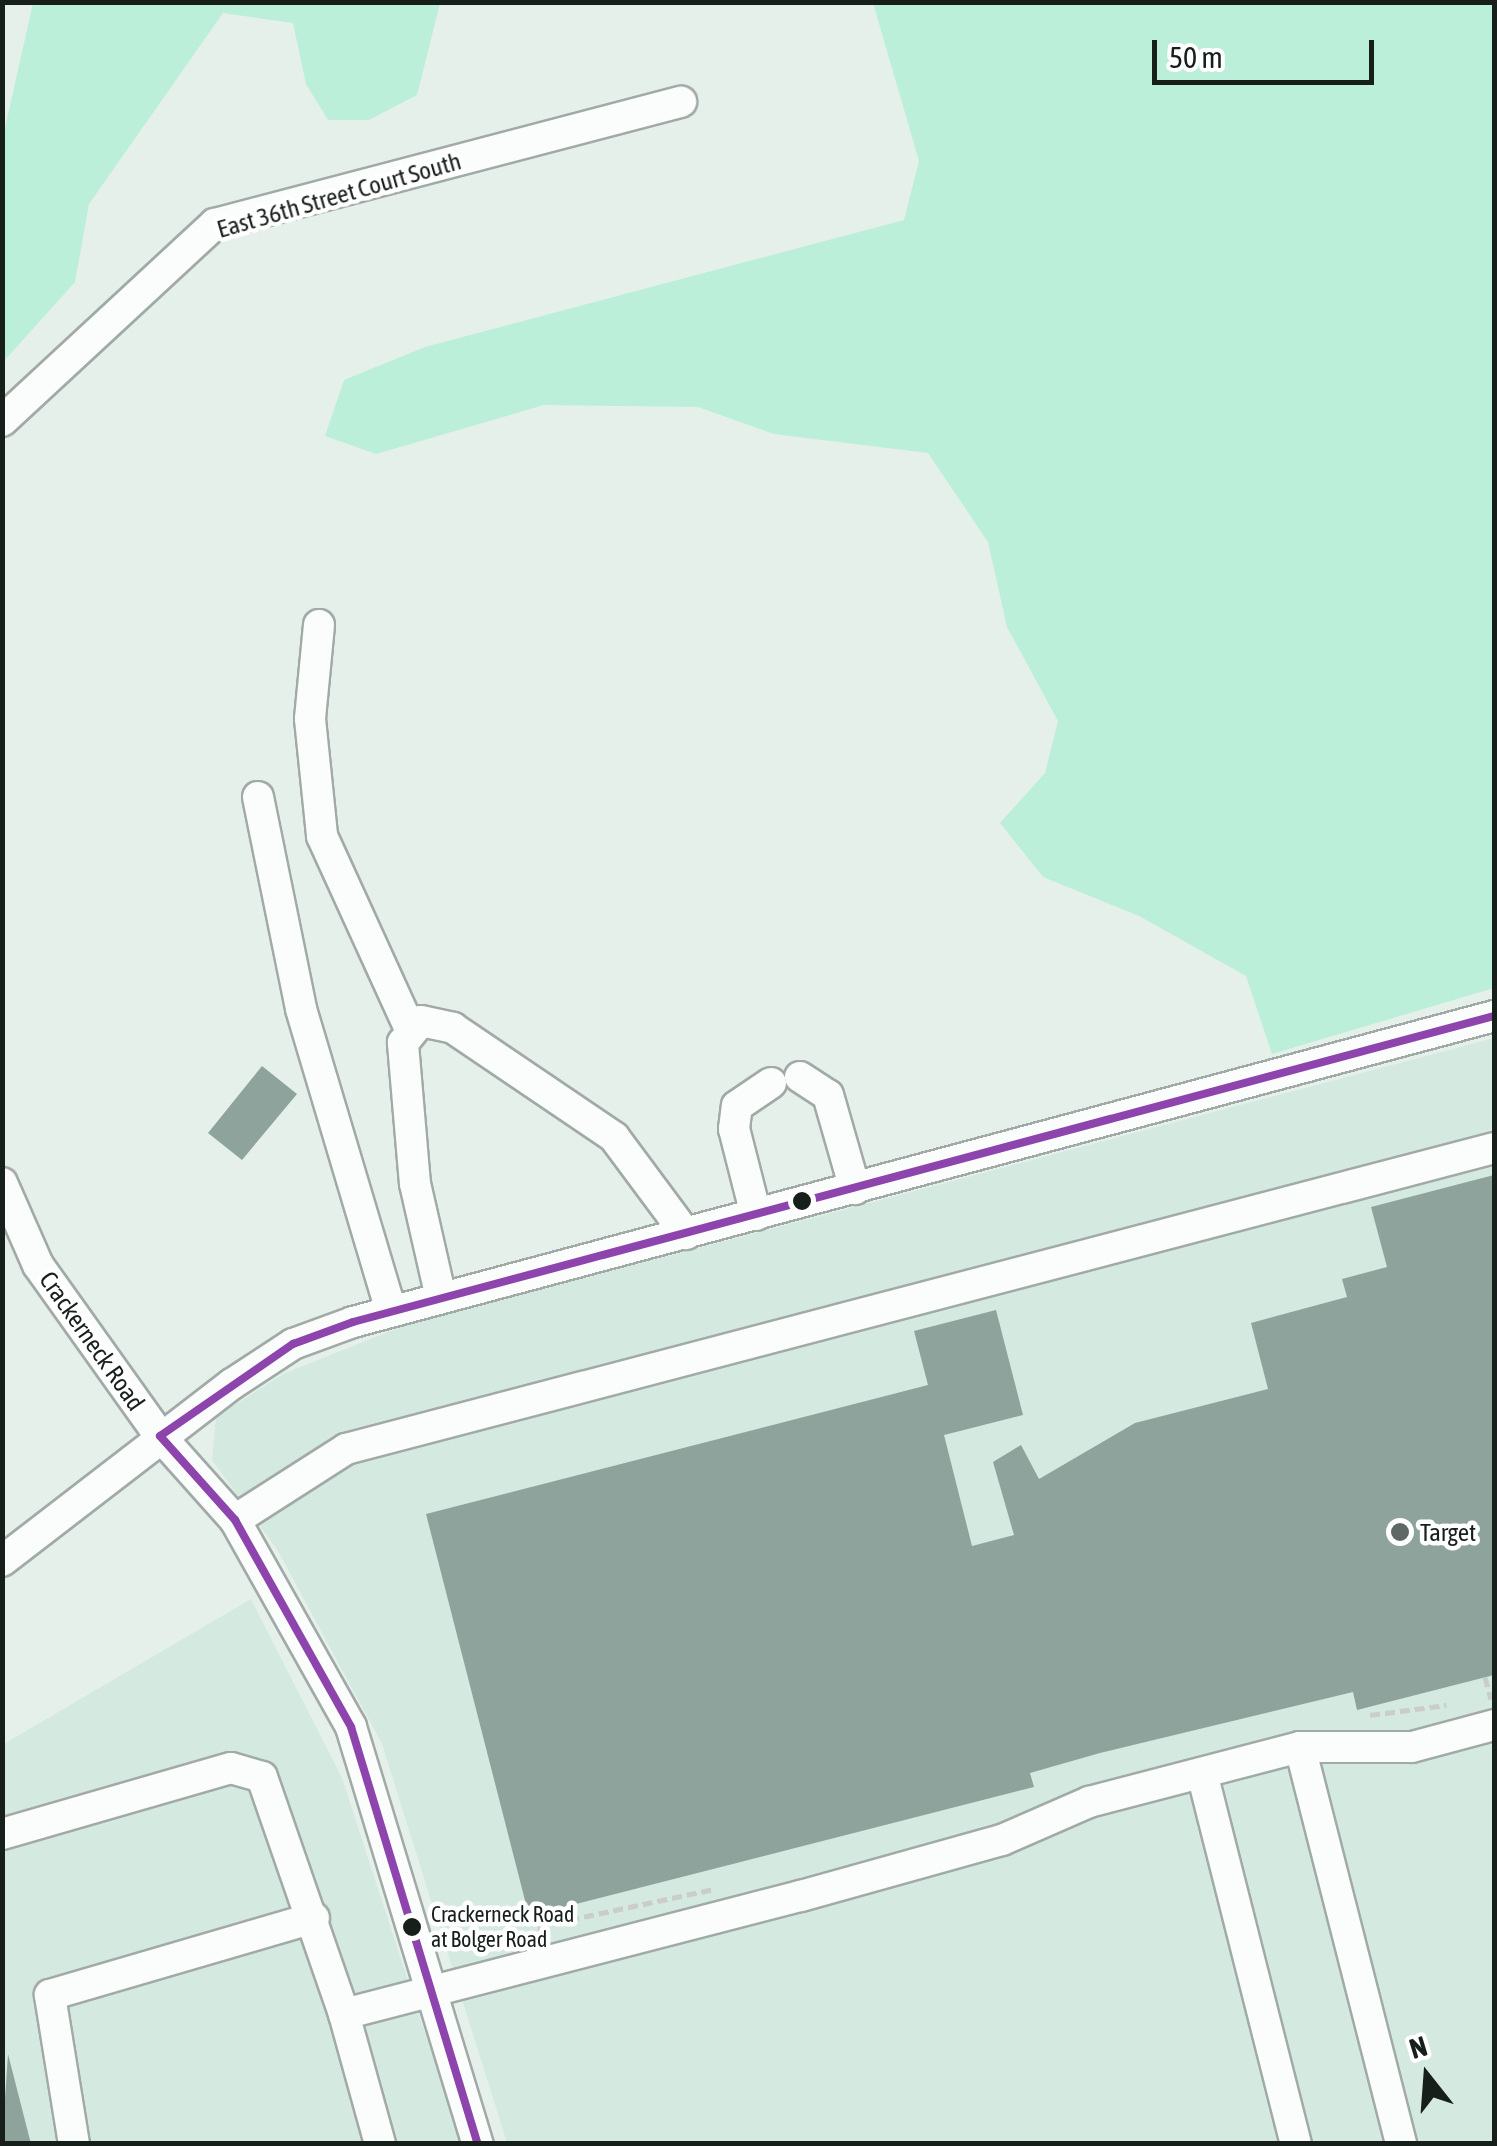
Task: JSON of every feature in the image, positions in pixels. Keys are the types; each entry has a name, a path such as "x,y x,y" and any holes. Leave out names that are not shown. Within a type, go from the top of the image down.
{"street":[{"name":"East 36th Street Court South","path":"2,421 214,224 681,102"},
{"path":"319,625 310,718 322,836 409,1027 415,1184 440,1298"},
{"path":"258,798 301,1009 392,1312"},
{"path":"2,1562 160,1436 294,1344 440,1298 1494,1016"},
{"path":"409,1027 453,1028 614,1136 686,1234"},
{"path":"756,1216 734,1129 737,1106 785,1080 828,1095 855,1189"},
{"path":"235,1520 346,1449 1494,1148"},
{"name":"Crackerneck Road","path":"2,1184 38,1265 160,1436 235,1520 350,1728 436,1989 478,2144"},
{"path":"344,2014 971,1848 1088,1802 1300,1748 1412,1748 1494,1716"},
{"path":"1300,1748 1402,2144"},
{"path":"2,1834 231,1768 262,1777 277,1804 314,1918 380,2144"},
{"path":"1202,1773 1296,2144"},
{"path":"74,2144 50,1995 314,1918"}],"path":[{"path":"1485,1677 1494,1716"}],"shaded area":[{"path":"1494,1038 1494,2143 507,2143 382,1744 278,1551 212,1460 216,1417 283,1374 403,1326"},
{"path":"251,1599 342,1778 461,2143 3,2143 2,1745"}],"green space":[{"path":"33,2 440,3 417,95 369,120 328,120 306,84 293,23 223,13 89,204 75,282 3,362 3,137"},
{"path":"873,3 1494,3 1494,988 1272,1054 1246,976 1139,916 1043,877 1000,823 1045,773 1058,721 1007,627 988,542 928,453 774,434 698,407 544,405 376,454 325,436 344,380 425,347 904,220 919,161"}],"building":[{"path":"262,1066 297,1094 242,1160 208,1133"},
{"path":"1494,1175 1494,1675 1357,1710 1353,1692 1100,1753 1030,1773 1034,1787 529,1916 426,1514 928,1385 914,1331 996,1310 1023,1415 944,1435 972,1546 1014,1535 993,1462 1021,1445 1039,1479 1135,1423 1268,1389 1251,1323 1347,1297 1342,1279 1387,1267 1371,1207"},
{"path":"8,2054 31,2144 2,2144"}],"transit line":[{"path":"160,1436 293,1344 353,1322 1494,1016"},
{"path":"160,1436 235,1520 351,1727 478,2144"}],"place":[{"name":"Target","path":"1400,1532"},
{"name":"Crackerneck Road at Bolger Road","path":"412,1927"}]}
